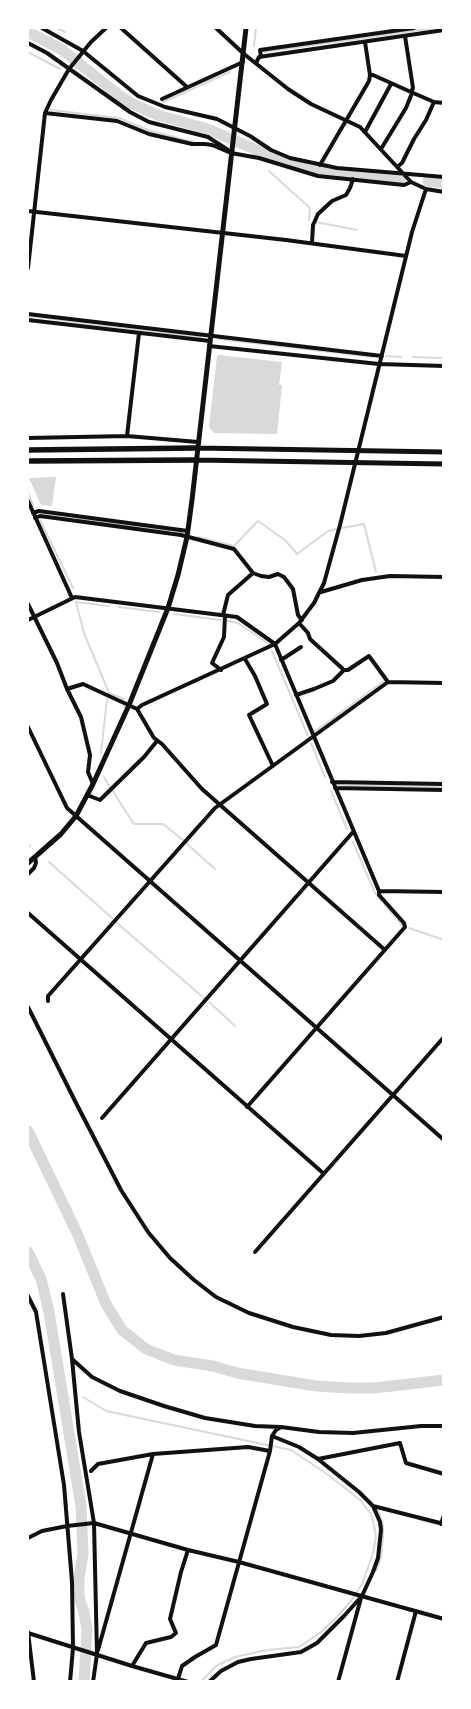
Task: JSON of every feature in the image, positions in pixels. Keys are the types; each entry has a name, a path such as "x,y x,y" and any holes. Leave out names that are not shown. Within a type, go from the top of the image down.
{"main road":[{"path":"28,863 61,834 76,816 93,784 129,704 168,608 178,575 188,531 246,28"},
{"path":"28,450 198,445 444,452"},
{"path":"28,462 196,460 444,464"}],"street":[{"path":"42,28 82,52 138,96 164,108 217,119 290,158 320,165 358,170 444,177"},
{"path":"28,268 45,113 50,100 82,52 106,28"},
{"path":"121,28 187,87"},
{"path":"216,28 244,54 288,89 311,104 360,127 411,182 426,189 444,192"},
{"path":"256,63 260,57 260,50 414,28"},
{"path":"260,57 444,30"},
{"path":"381,149 406,108 413,88 405,36"},
{"path":"320,165 370,76 365,42"},
{"path":"28,43 48,53 130,112 149,122 208,137 231,152"},
{"path":"162,99 243,62"},
{"path":"370,76 373,75 434,102 444,103"},
{"path":"365,132 391,84"},
{"path":"397,167 402,163 434,102"},
{"path":"45,113 117,121 149,134 192,144 205,144 318,176 404,184 411,182"},
{"path":"312,243 313,225 318,214 332,202 346,195 353,179"},
{"path":"137,709 275,644 300,621 321,592 340,525 412,232 426,189"},
{"path":"28,210 223,232 406,256"},
{"path":"28,314 379,364 444,366"},
{"path":"28,320 210,341 382,356"},
{"path":"127,436 139,333"},
{"path":"28,438 127,436 198,445"},
{"path":"28,501 29,508 72,598"},
{"path":"34,515 39,511 188,531"},
{"path":"34,515 187,537 234,549 253,573 269,577 278,574 284,577 293,590 300,621 310,639 344,670"},
{"path":"221,670 212,663 224,637 224,615 228,595 253,573"},
{"path":"321,592 362,580 390,576 444,577"},
{"path":"28,620 75,597 237,617 275,644 380,895 404,922 405,927 247,1107"},
{"path":"28,604 81,717 90,755 88,772 93,784"},
{"path":"281,660 301,647"},
{"path":"296,695 333,681 344,670 348,670 369,656 388,682"},
{"path":"246,659 267,704 249,715 273,766"},
{"path":"48,1001 48,996 220,804 388,682 444,683"},
{"path":"67,689 83,684 137,709 154,738 162,744 202,789 384,950"},
{"path":"28,729 67,808 444,1140"},
{"path":"87,795 100,800 144,757 157,741"},
{"path":"332,782 444,784"},
{"path":"335,788 444,790"},
{"path":"102,1118 353,832"},
{"path":"28,874 34,868 36,863 35,857"},
{"path":"379,891 444,892"},
{"path":"28,913 323,1173"},
{"path":"28,1007 74,1102 121,1190 148,1232 170,1258 216,1297 250,1313 292,1327 331,1335 359,1336 378,1334 444,1317"},
{"path":"255,1252 444,1037"},
{"path":"63,1294 79,1432 94,1523 96,1654 94,1682"},
{"path":"28,1296 36,1312 64,1485 72,1582 74,1648 70,1682"},
{"path":"72,1359 92,1377 120,1391 205,1418 255,1426 319,1432 353,1433 421,1426 444,1426"},
{"path":"177,1680 182,1666 216,1645 270,1451 272,1436 281,1427"},
{"path":"272,1436 299,1447 318,1459 359,1492 373,1506 380,1522 380,1548 373,1572 362,1596 338,1682"},
{"path":"318,1459 400,1443 406,1463 444,1474"},
{"path":"91,1471 98,1464 153,1454 248,1447 270,1451"},
{"path":"96,1654 153,1454"},
{"path":"373,1506 442,1524 444,1515"},
{"path":"28,1538 42,1530 94,1523 444,1619"},
{"path":"132,1666 146,1643 171,1637 176,1633 170,1618 188,1550"},
{"path":"208,1682 221,1671 238,1662 301,1652 309,1648 325,1636 362,1596"},
{"path":"397,1682 416,1611"},
{"path":"34,1682 28,1632 74,1648 188,1682"}],"shaded area":[{"path":"217,356 282,362 279,385 282,385 277,434 214,433 209,427"},
{"path":"56,477 52,506 41,505 29,478"}],"waterway":[{"path":"56,28 65,32"},
{"path":"254,46 256,28"},
{"path":"265,52 434,28"},
{"path":"28,32 61,49 120,96 157,115 208,129 282,161 323,171 400,179"},
{"path":"28,52 60,69"},
{"path":"163,102 230,72"},
{"path":"51,110 119,118 148,130 193,142"},
{"path":"157,115 159,110"},
{"path":"269,171 310,208 309,220"},
{"path":"428,181 444,183"},
{"path":"316,222 357,230"},
{"path":"28,316 201,337"},
{"path":"219,339 373,357"},
{"path":"386,356 401,357"},
{"path":"413,357 444,358"},
{"path":"28,492 33,506"},
{"path":"77,519 182,532"},
{"path":"40,520 73,588"},
{"path":"198,537 234,546 258,521 285,540 297,554 328,531 336,529"},
{"path":"342,528 364,524 376,572"},
{"path":"109,606 76,602 84,633 109,693 124,699"},
{"path":"119,607 159,612"},
{"path":"174,614 221,620"},
{"path":"228,621 238,623 269,644"},
{"path":"272,651 308,736"},
{"path":"314,732 384,681"},
{"path":"101,753 107,699"},
{"path":"311,743 325,777"},
{"path":"104,777 110,788"},
{"path":"338,785 444,787"},
{"path":"112,790 134,824 163,824 183,840"},
{"path":"331,791 347,829"},
{"path":"353,842 375,893 402,925"},
{"path":"187,844 215,869"},
{"path":"49,862 112,918"},
{"path":"117,923 205,999"},
{"path":"409,928 444,940"},
{"path":"209,1002 235,1026"},
{"path":"28,1131 77,1233 106,1304 122,1330 146,1349 174,1360 316,1386 374,1388 444,1380"},
{"path":"28,1252 41,1279 49,1312 81,1506 83,1554 79,1578 79,1598 87,1629 84,1682"},
{"path":"83,1397 106,1411 291,1450 327,1474 360,1500 371,1514 376,1537 373,1553 362,1584 337,1617 321,1632 299,1647 267,1650 235,1657 216,1666 201,1682"},
{"path":"64,1400 69,1399"},
{"path":"376,1571 381,1558 383,1537 383,1524 377,1508"},
{"path":"418,1519 444,1526"}]}
